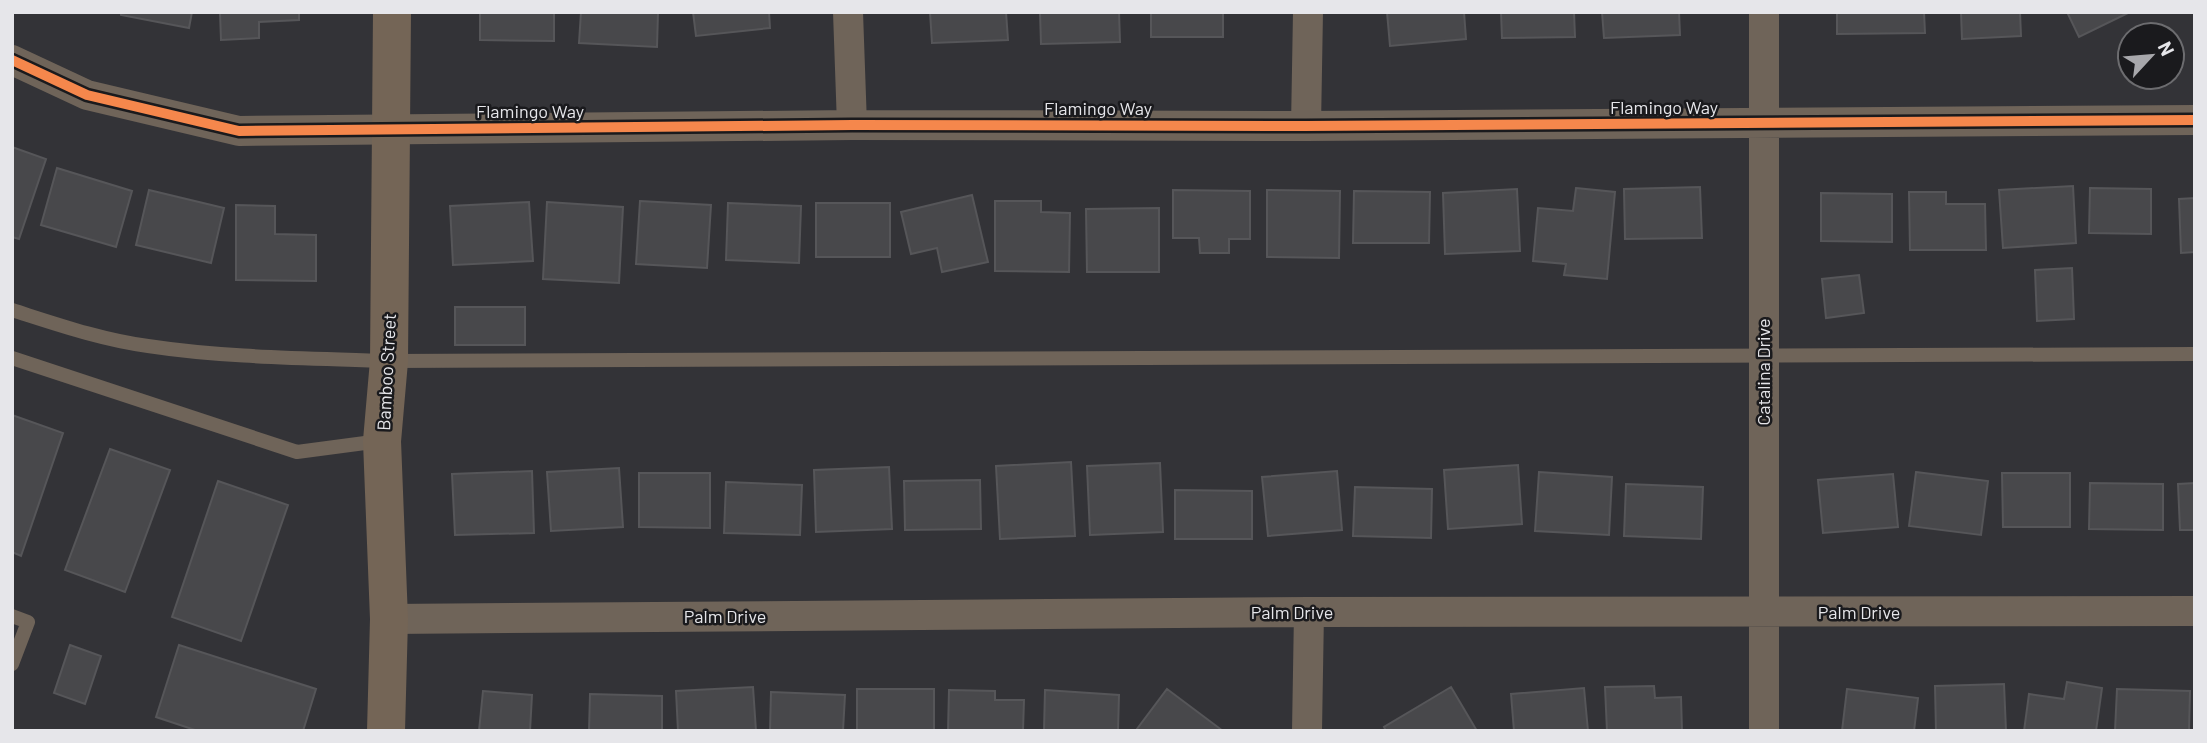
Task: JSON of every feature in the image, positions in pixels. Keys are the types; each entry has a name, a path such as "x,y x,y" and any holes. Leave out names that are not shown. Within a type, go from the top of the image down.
{"street":[{"name":"Bamboo Street","path":"386,731 389,619 382,441 389,361 392,12"},
{"path":"848,12 852,125"},
{"path":"1306,126 1308,12"},
{"name":"Catalina Drive","path":"1763,12 1764,731"},
{"name":"Flamingo Way","path":"12,60 87,95 239,131 852,125 1306,126 2195,120"},
{"name":"Palm Drive","path":"389,619 1309,612 2195,611"},
{"path":"1307,731 1309,612"}],"lane":[{"path":"12,310 70,328 146,346 239,356 389,361 2195,354"},
{"path":"12,358 297,452 382,441"},
{"path":"12,616 28,622 12,664"}],"building":[{"path":"121,12 192,12 189,28 121,15"},
{"path":"220,12 299,12 299,20 259,22 259,38 221,40"},
{"path":"480,12 554,12 554,41 480,40"},
{"path":"581,12 658,12 657,47 579,43"},
{"path":"693,12 769,12 770,28 696,36"},
{"path":"930,12 1006,12 1008,40 932,43"},
{"path":"1040,12 1119,12 1120,42 1041,44"},
{"path":"1151,12 1223,12 1223,37 1151,37"},
{"path":"1387,12 1464,12 1466,39 1390,46"},
{"path":"1501,12 1574,12 1575,37 1502,38"},
{"path":"1602,12 1679,12 1680,35 1604,38"},
{"path":"1837,12 1924,12 1925,33 1837,34"},
{"path":"1961,12 2020,12 2021,36 1962,39"},
{"path":"2067,12 2130,12 2079,37"},
{"path":"12,147 46,159 19,239 12,237"},
{"path":"57,168 132,191 116,247 41,225"},
{"path":"2073,186 2076,243 2003,248 1999,190"},
{"path":"1700,187 1702,238 1625,239 1624,189"},
{"path":"1576,188 1615,192 1607,279 1564,275 1566,264 1533,261 1538,208 1573,211"},
{"path":"2090,188 2151,189 2151,234 2089,233"},
{"path":"1517,189 1520,251 1445,254 1443,193"},
{"path":"149,190 224,208 211,263 136,245"},
{"path":"1173,190 1250,191 1250,239 1229,239 1229,253 1200,253 1199,238 1173,238"},
{"path":"1267,190 1340,191 1339,258 1267,257"},
{"path":"1354,191 1430,192 1429,243 1353,243"},
{"path":"1909,192 1946,192 1946,204 1985,204 1986,250 1910,250"},
{"path":"1821,193 1892,194 1892,242 1821,241"},
{"path":"972,195 988,262 942,272 937,248 911,254 901,212"},
{"path":"2195,198 2195,252 2181,253 2179,199"},
{"path":"640,201 711,205 707,268 636,264"},
{"path":"995,201 1041,201 1041,212 1070,213 1069,272 995,271"},
{"path":"529,202 533,261 453,265 450,206"},
{"path":"547,202 623,207 619,283 543,279"},
{"path":"728,203 801,206 799,263 726,260"},
{"path":"816,203 890,203 890,257 816,257"},
{"path":"236,205 275,206 275,234 316,235 316,281 236,280"},
{"path":"1159,208 1159,272 1087,272 1086,209"},
{"path":"2072,268 2074,319 2037,321 2035,270"},
{"path":"1859,275 1864,313 1826,318 1822,279"},
{"path":"455,307 525,307 525,345 455,345"},
{"path":"12,415 63,433 21,556 12,552"},
{"path":"110,449 170,470 125,592 65,570"},
{"path":"1071,462 1075,536 1000,539 996,466"},
{"path":"1160,463 1163,532 1090,535 1087,466"},
{"path":"1518,465 1522,524 1448,529 1444,470"},
{"path":"889,467 892,529 816,532 814,470"},
{"path":"619,468 623,527 551,531 547,472"},
{"path":"532,471 534,533 455,535 452,474"},
{"path":"1337,471 1342,530 1268,536 1262,477"},
{"path":"1539,472 1612,477 1609,535 1535,531"},
{"path":"1916,472 1988,481 1981,535 1909,526"},
{"path":"639,473 710,473 710,528 639,527"},
{"path":"2002,473 2070,473 2070,527 2003,527"},
{"path":"1893,474 1898,527 1823,533 1818,480"},
{"path":"980,480 981,529 905,530 904,481"},
{"path":"218,481 288,505 241,641 172,617"},
{"path":"726,482 802,485 800,535 724,533"},
{"path":"2090,483 2163,484 2163,530 2089,529"},
{"path":"2195,483 2195,530 2180,530 2178,484"},
{"path":"1626,484 1703,487 1701,539 1624,536"},
{"path":"1355,487 1432,489 1431,538 1353,536"},
{"path":"1175,490 1252,491 1252,539 1175,539"},
{"path":"70,645 101,656 85,704 54,693"},
{"path":"179,645 316,689 303,731 198,731 156,717"},
{"path":"2067,682 2102,688 2096,731 2024,731 2029,694 2064,699"},
{"path":"2004,684 2006,731 1936,731 1935,686"},
{"path":"1654,686 1655,698 1681,697 1682,731 1607,731 1605,687"},
{"path":"753,687 756,731 678,731 676,691"},
{"path":"1451,687 1477,731 1386,731 1384,727"},
{"path":"1584,688 1588,731 1514,731 1511,694"},
{"path":"857,689 934,689 934,731 857,731"},
{"path":"1167,689 1223,731 1139,731 1137,729"},
{"path":"1847,689 1918,698 1914,731 1842,731"},
{"path":"2117,689 2190,691 2189,731 2115,731"},
{"path":"949,690 995,691 995,700 1024,700 1023,731 948,731"},
{"path":"1045,690 1119,695 1118,731 1044,731"},
{"path":"483,691 532,695 530,731 479,731"},
{"path":"771,692 845,695 843,731 770,731"},
{"path":"590,694 662,696 662,731 589,731"}],"cycle path":[{"path":"12,60 87,95 239,131 852,125 1306,126 2195,120"}]}
